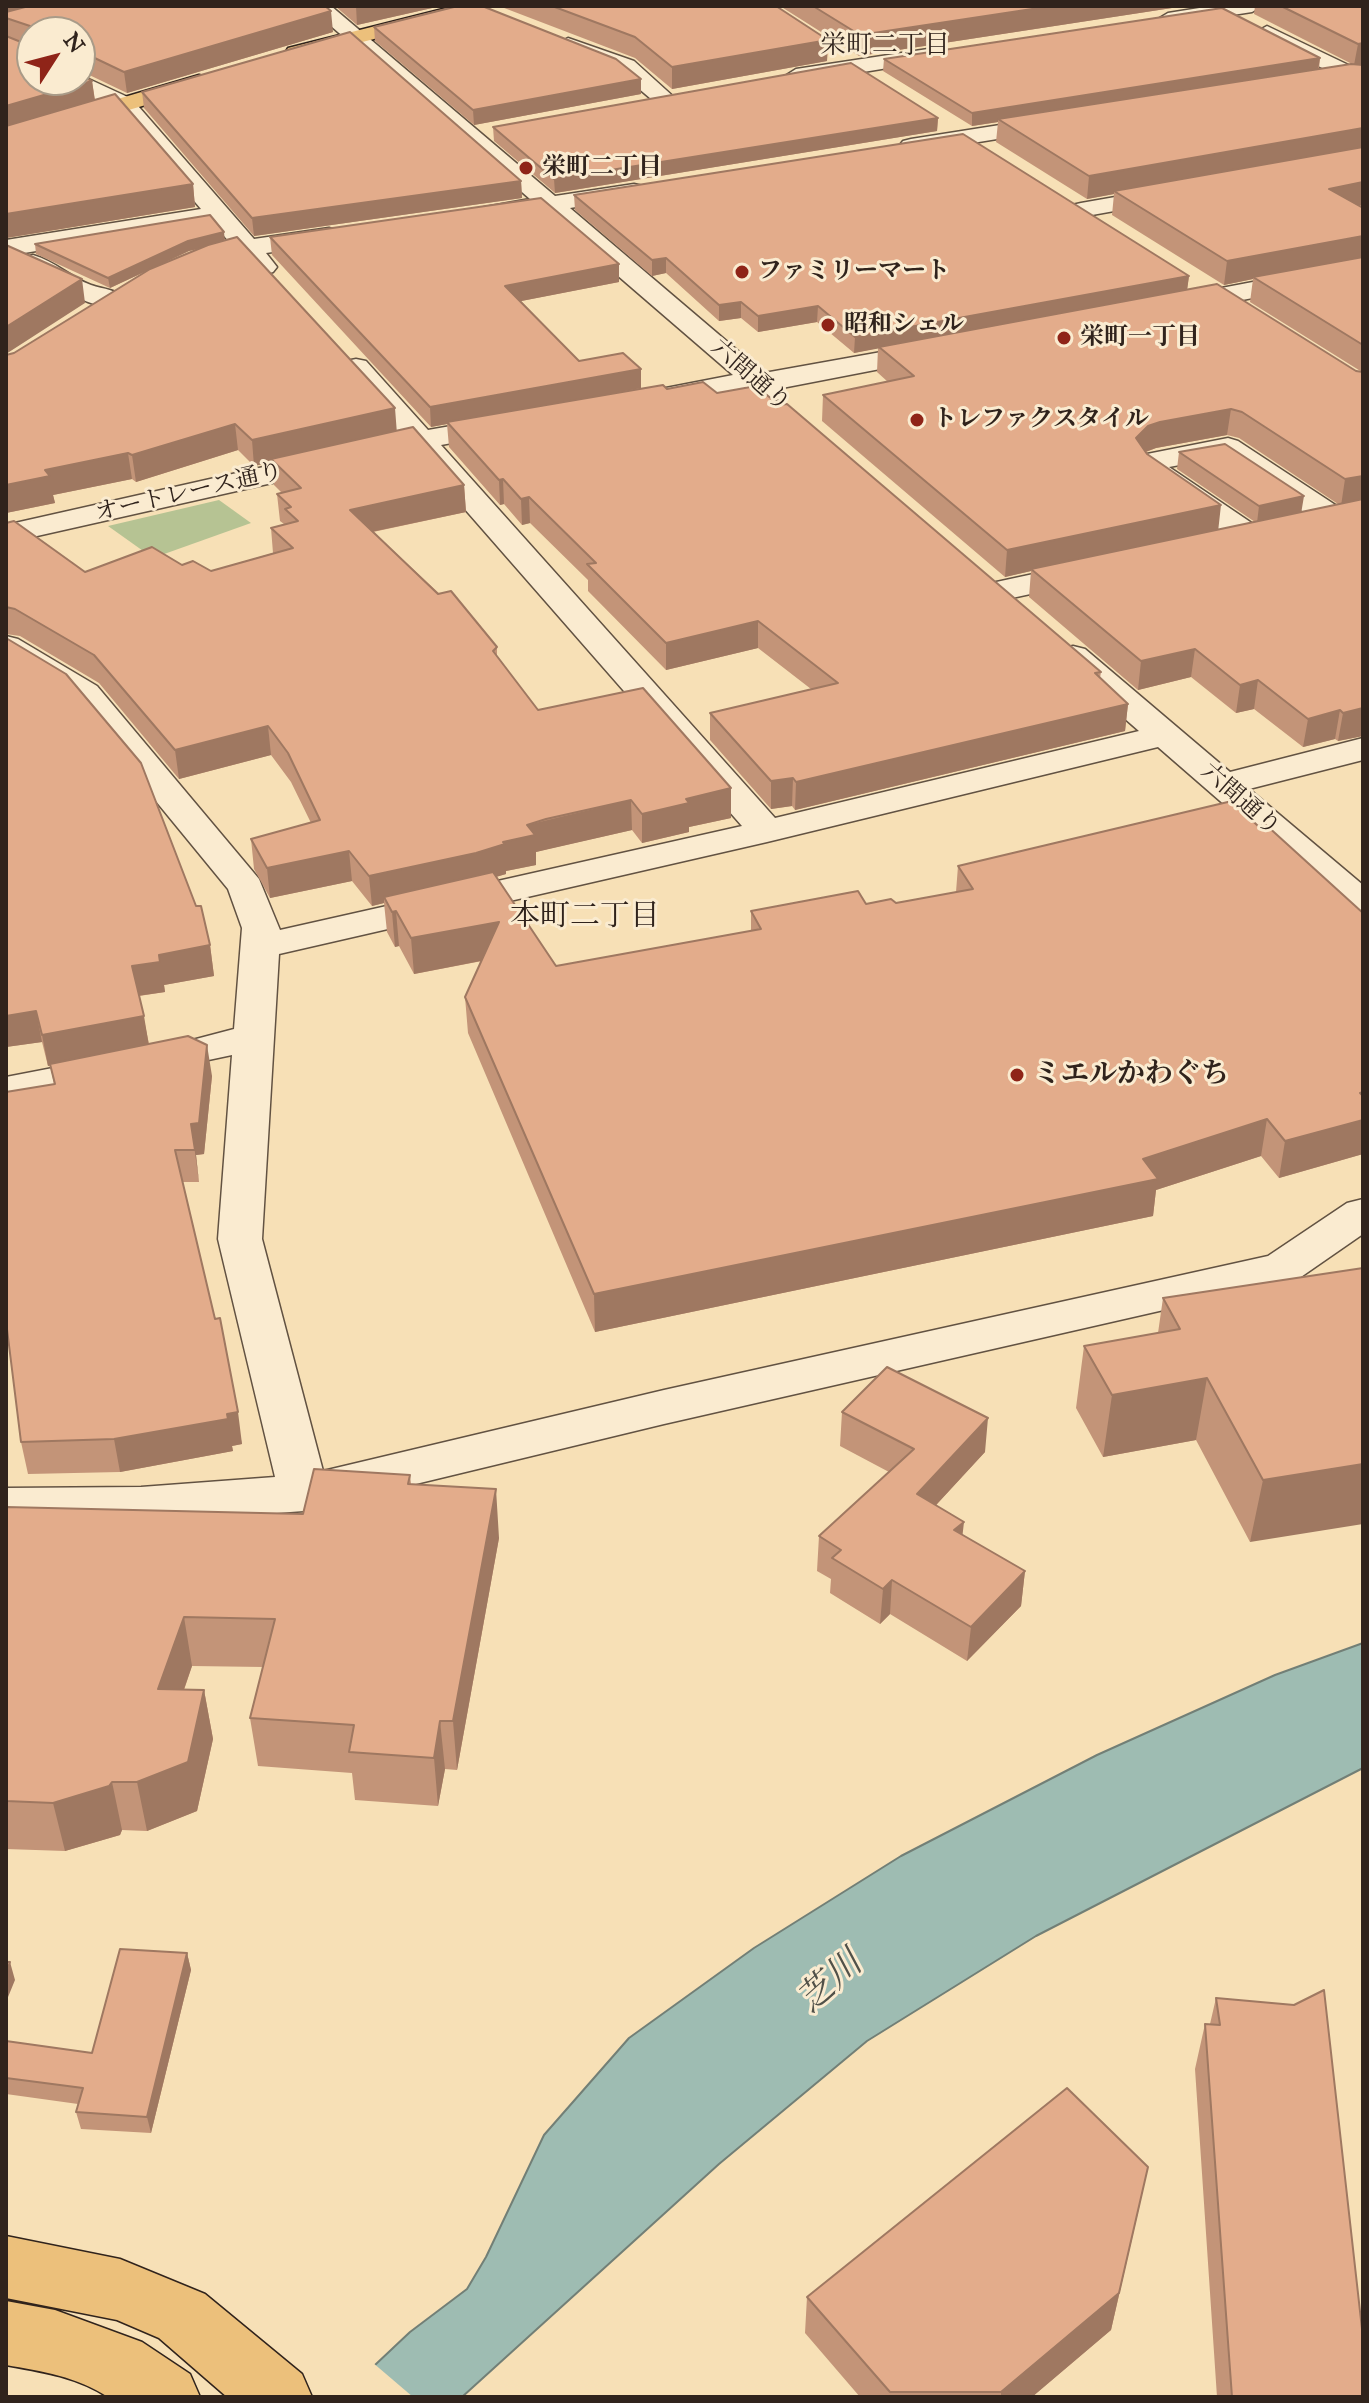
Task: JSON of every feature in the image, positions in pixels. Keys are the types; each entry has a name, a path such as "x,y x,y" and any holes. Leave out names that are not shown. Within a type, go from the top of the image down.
{"main road":[{"path":"279,58 355,36 478,7"},
{"path":"6,139 223,75"},
{"path":"6,2267 120,2290 182,2316 260,2382"},
{"path":"6,2333 55,2342 118,2365 166,2397"}],"street":[{"name":"六間通り","path":"318,6 793,413"},
{"path":"1146,22 1219,8 1252,6"},
{"path":"478,7 502,18"},
{"path":"1219,8 1359,76"},
{"path":"544,34 626,66 673,98 635,105"},
{"path":"826,49 890,90"},
{"path":"775,80 961,50"},
{"path":"1321,80 1359,76"},
{"path":"96,91 124,104 278,282"},
{"path":"889,150 1074,120"},
{"path":"941,122 991,154"},
{"path":"471,135 501,129"},
{"path":"459,217 658,187"},
{"path":"1081,210 1190,190"},
{"path":"1055,194 1106,226"},
{"path":"6,248 216,214"},
{"path":"161,277 199,259 247,248 353,233"},
{"path":"6,256 40,265 77,289 124,294 86,318"},
{"path":"1142,311 1363,269"},
{"path":"1194,281 1246,313"},
{"path":"622,404 786,379 956,346"},
{"path":"340,350 767,831"},
{"name":"オートレース通り","path":"6,534 423,440 530,421"},
{"path":"1274,532 1157,472 1151,464 1157,460 1228,447 1349,516"},
{"path":"1206,547 1349,516"},
{"name":"六間通り","path":"1117,566 1010,601 1363,905"},
{"path":"6,646 85,693 246,887 261,928 240,1239 304,1493"},
{"path":"262,946 767,831 1165,735"},
{"path":"1221,785 1363,749"},
{"path":"6,1090 178,1056 256,1036"},
{"path":"6,1506 141,1505 304,1493 664,1407 1282,1268 1363,1213"}],"green space":[{"path":"219,500 251,523 153,558 108,526"}],"water":[{"name":"芝川","path":"1363,1643 1363,1768 1036,1936 867,2041 719,2164 462,2397 341,2397 410,2332 467,2289 486,2257 544,2135 629,2038 754,1948 901,1856 1097,1755 1275,1675"}],"pier":[{"path":"372,2362 413,2397 337,2397"}],"building":[{"path":"29,6 325,6 331,11 124,72 96,59 96,16 16,16 16,21 6,18 6,12"},
{"path":"458,6 482,6 616,59 641,79 473,110 374,27"},
{"path":"552,6 776,6 828,40 672,67 635,37"},
{"path":"813,6 1052,6 860,35"},
{"path":"1281,6 1363,6 1363,43 1358,44"},
{"path":"1222,8 1320,58 972,113 884,59"},
{"path":"350,32 521,181 252,218 142,92"},
{"path":"6,36 16,40 16,96 40,96 6,106"},
{"path":"851,63 938,118 554,179 493,127"},
{"path":"1351,64 1363,65 1363,128 1089,176 998,119"},
{"path":"115,94 193,184 6,214 6,126"},
{"path":"963,134 1189,276 855,337 818,306 758,316 741,302 719,305 666,258 652,260 574,195"},
{"path":"1363,147 1363,182 1329,189 1363,208 1363,236 1227,261 1114,191"},
{"path":"541,198 619,264 505,286 579,361 623,353 641,369 430,407 270,237"},
{"path":"210,215 224,232 188,241 108,278 35,244"},
{"path":"237,237 395,408 252,440 235,424 132,455 128,453 45,470 50,476 6,485 6,355 150,269 208,245"},
{"path":"6,245 82,279 6,327"},
{"path":"1363,257 1363,345 1253,277"},
{"path":"1217,284 1356,371 1363,372 1363,476 1345,479 1242,412 1231,409 1160,422 1148,426 1136,438 1147,454 1221,505 1007,550 823,395 914,376 879,347"},
{"path":"703,382 717,393 756,386 779,405 787,404 1101,672 1095,673 1128,704 796,782 793,778 771,781 710,713 838,683 758,621 666,643 587,564 596,563 529,497 521,499 503,479 499,480 447,422 663,385 667,389"},
{"path":"413,427 464,485 350,510 438,594 451,591 497,647 493,651 538,710 643,688 731,788 686,799 689,803 642,814 631,800 546,819 527,825 535,835 503,842 505,844 476,853 369,876 349,851 267,868 251,839 320,820 288,753 268,726 175,750 94,655 15,609 6,607 6,523 14,521 85,572 152,547 182,565 193,561 211,571 293,548 271,528 298,521 285,509 291,507 277,494 301,488 271,459"},
{"path":"1225,444 1304,496 1259,506 1179,452"},
{"path":"1363,499 1363,708 1343,713 1340,710 1308,719 1258,680 1240,685 1195,649 1141,661 1031,569"},
{"path":"6,638 66,674 141,763 196,906 201,906 210,945 159,955 160,962 132,966 144,1016 42,1035 36,1011 6,1016"},
{"path":"1232,801 1258,826 1265,824 1363,913 1363,1092 1360,1093 1363,1096 1363,1120 1285,1141 1267,1119 1143,1159 1158,1179 594,1294 465,997 499,922 411,938 384,897 493,872 556,966 761,929 751,911 858,891 866,904 891,899 896,903 973,889 958,866"},
{"path":"188,1036 207,1045 199,1123 191,1124 195,1150 175,1150 215,1319 220,1318 238,1412 227,1414 228,1419 114,1439 21,1442 6,1321 6,1092 55,1084 50,1064"},
{"path":"1363,1268 1363,1464 1263,1480 1207,1378 1112,1395 1084,1346 1180,1329 1163,1298"},
{"path":"887,1367 988,1418 917,1494 964,1522 954,1530 1025,1571 971,1627 892,1580 883,1589 832,1558 841,1550 819,1536 914,1449 842,1412"},
{"path":"314,1469 410,1475 408,1484 496,1489 453,1721 440,1721 434,1758 349,1752 354,1725 250,1718 275,1619 184,1617 158,1689 204,1690 188,1762 137,1782 112,1782 109,1786 53,1803 6,1801 6,1507 303,1514"},
{"path":"120,1949 187,1953 147,2117 76,2112 83,2088 6,2078 6,2041 92,2053"},
{"path":"1324,1990 1363,2338 1363,2397 1232,2397 1205,2024 1220,2025 1216,1998 1294,2005"},
{"path":"1067,2088 1148,2167 1119,2293 1001,2392 890,2392 807,2297"}],"place":[{"name":"栄町二丁目","path":"526,168"},
{"name":"ファミリーマート","path":"742,272"},
{"name":"昭和シェル","path":"828,325"},
{"name":"栄町一丁目","path":"1064,338"},
{"name":"トレファクスタイル","path":"917,420"},
{"name":"ミエルかわぐち","path":"1017,1075"}],"district":[{"name":"栄町二丁目","path":"885,47"},
{"name":"本町二丁目","path":"585,918"}]}
